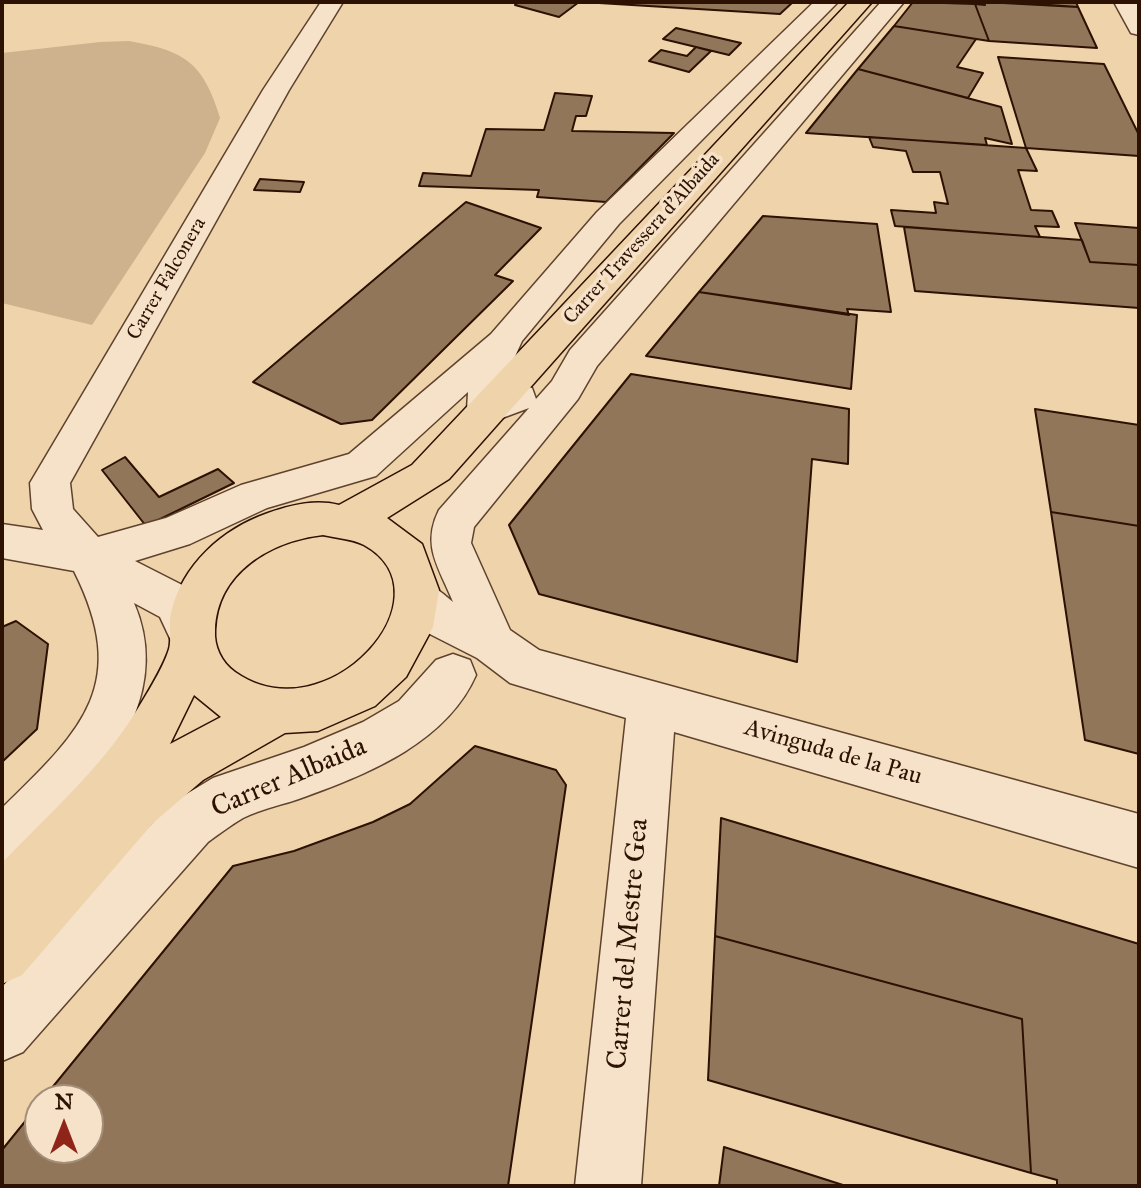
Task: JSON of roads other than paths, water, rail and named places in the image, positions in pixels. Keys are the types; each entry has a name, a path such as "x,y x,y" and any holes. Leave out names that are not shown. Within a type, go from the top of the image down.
{"main road":[{"name":"Carrer Travessera d'Albaida","path":"348,520 426,476 861,2"},
{"path":"191,642 212,686 241,704 277,712 315,708 352,694 402,649 414,624 413,579 426,476"},
{"path":"4,943 149,735 191,642 195,605 203,587 226,558 248,541 297,521 323,518 348,520 383,534 413,579"},
{"path":"4,943 135,805 185,763 277,712"}],"street":[{"name":"Carrer Falconera","path":"88,557 53,516 50,483 268,104 332,2"},
{"path":"88,557 175,532 255,496 362,465 507,336 608,218 827,2"},
{"path":"510,656 450,543 450,531 461,511 565,390 583,359 893,2"},
{"path":"507,336 486,381 486,410 521,396 583,359"},
{"path":"2,541 88,557 186,552 248,541"},
{"path":"88,557 176,604 191,642"},
{"path":"2,845 73,775 101,736 120,692 124,642 120,621 115,605 88,557"},
{"name":"Avinguda de la Pau","path":"413,579 436,615 510,656 652,701 1139,841"},
{"name":"Avinguda de la Pau","path":"367,683 453,675 510,656"},
{"name":"Carrer Albaida","path":"2,1031 189,823 231,796 308,771 380,739 416,717 453,675"},
{"name":"Carrer del Mestre Gea","path":"608,1186 652,701"}]}
